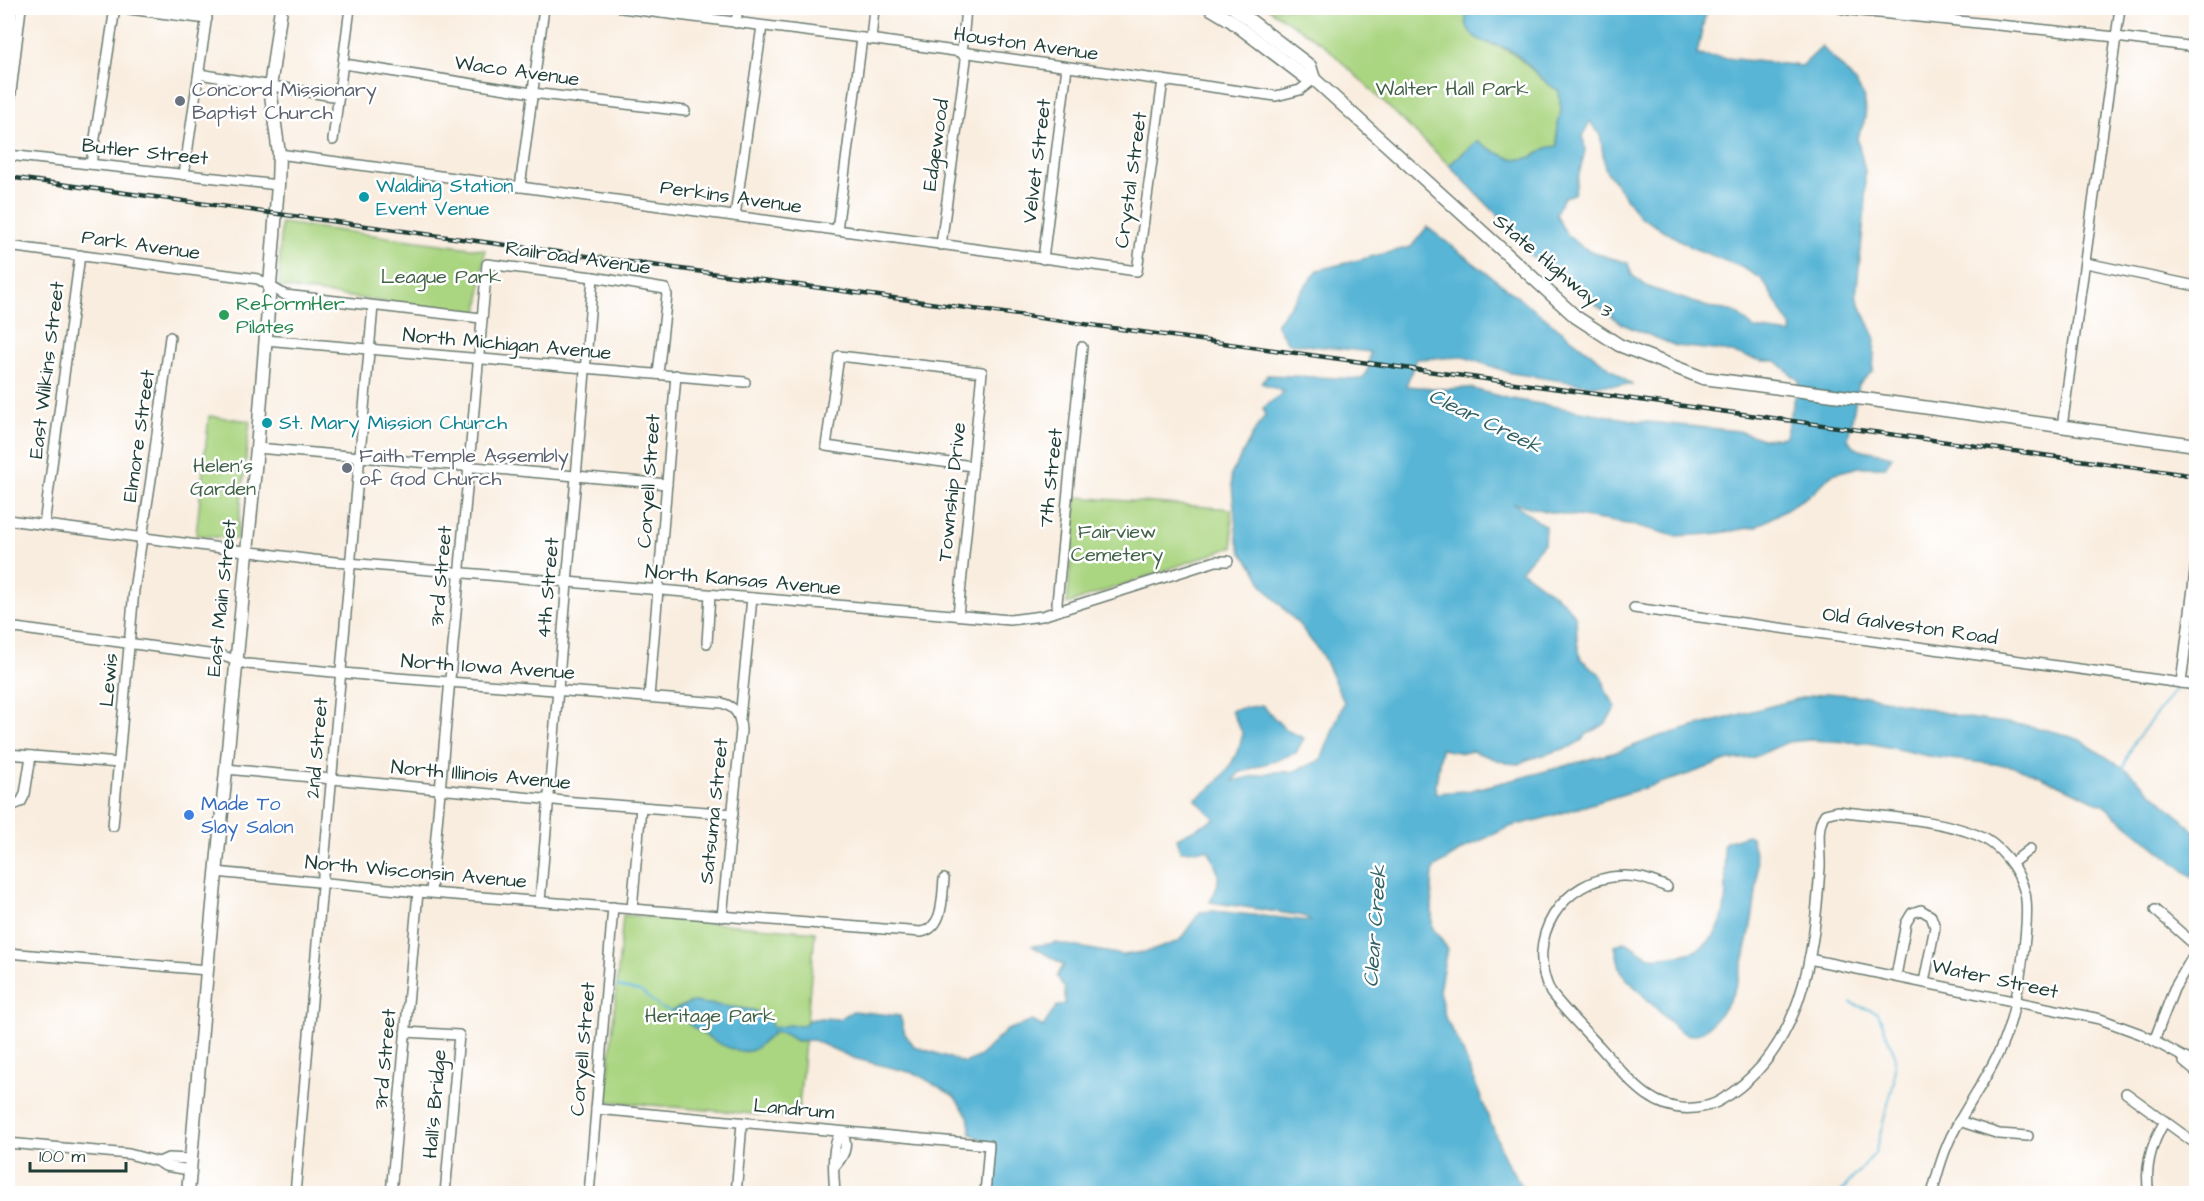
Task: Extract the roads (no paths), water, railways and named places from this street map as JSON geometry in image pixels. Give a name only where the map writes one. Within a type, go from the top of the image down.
[{"type":"main road","name":"East Main Street","points":[[188,1194],[257,448],[278,185],[279,154],[270,87],[281,8]]},
{"type":"main road","name":"State Highway 3","points":[[1210,8],[1230,20],[1305,77],[1314,79],[1576,317],[1619,345],[1703,378],[2062,427]]},
{"type":"main road","name":"State Highway 3","points":[[1234,8],[1310,66],[1314,79]]},
{"type":"main road","points":[[2062,427],[2196,446]]},
{"type":"street","points":[[8,117],[21,8]]},
{"type":"street","points":[[91,164],[115,8]]},
{"type":"street","points":[[121,8],[207,19]]},
{"type":"street","points":[[184,175],[208,8]]},
{"type":"street","points":[[333,140],[350,8]]},
{"type":"street","points":[[520,187],[544,8]]},
{"type":"street","name":"Houston Avenue","points":[[622,8],[866,39],[1276,96],[1300,90],[1314,79]]},
{"type":"street","points":[[736,23],[738,8]]},
{"type":"street","points":[[837,230],[866,39],[874,8]]},
{"type":"street","name":"Edgewood","points":[[941,245],[966,60],[962,53],[966,8]]},
{"type":"street","points":[[1840,8],[2196,47]]},
{"type":"street","points":[[2062,427],[2120,8]]},
{"type":"street","points":[[735,216],[762,26]]},
{"type":"street","name":"Waco Avenue","points":[[344,64],[532,93],[685,111]]},
{"type":"street","name":"Velvet Street","points":[[1043,259],[1067,67]]},
{"type":"street","points":[[199,74],[339,97]]},
{"type":"street","name":"Crystal Street","points":[[1124,270],[1137,271],[1163,80]]},
{"type":"street","name":"Perkins Avenue","points":[[279,154],[1124,270]]},
{"type":"street","name":"Butler Street","points":[[8,155],[278,185]]},
{"type":"street","name":"Park Avenue","points":[[8,246],[258,279],[285,295],[481,318]]},
{"type":"street","name":"East Wilkins Street","points":[[44,525],[80,255]]},
{"type":"street","points":[[2086,263],[2196,286]]},
{"type":"street","name":"Railroad Avenue","points":[[487,264],[593,277],[665,290],[667,295],[658,374]]},
{"type":"street","name":"3rd Street","points":[[431,892],[487,264]]},
{"type":"street","name":"4th Street","points":[[540,901],[593,277]]},
{"type":"street","name":"2nd Street","points":[[295,1194],[373,306]]},
{"type":"street","name":"Elmore Street","points":[[143,538],[170,338]]},
{"type":"street","name":"North Michigan Avenue","points":[[265,340],[369,351],[745,382]]},
{"type":"street","name":"7th Street","points":[[1058,611],[1056,603],[1082,348]]},
{"type":"street","name":"Township Drive","points":[[958,615],[982,372],[839,356],[826,446],[972,466]]},
{"type":"street","name":"Coryell Street","points":[[650,698],[676,375]]},
{"type":"street","points":[[257,448],[667,484]]},
{"type":"street","name":"North Kansas Avenue","points":[[8,520],[247,553],[351,564],[566,584],[1019,620],[1058,611],[1216,561],[1228,561]]},
{"type":"street","name":"Lewis","points":[[113,826],[134,590],[143,538]]},
{"type":"street","points":[[2181,683],[2196,564]]},
{"type":"street","points":[[707,643],[710,595]]},
{"type":"street","name":"Satsuma Street","points":[[722,916],[741,730],[738,714],[752,598]]},
{"type":"street","name":"Old Galveston Road","points":[[1634,608],[2196,685]]},
{"type":"street","name":"North Iowa Avenue","points":[[8,627],[223,656],[247,664],[722,704],[731,706],[738,714]]},
{"type":"street","points":[[8,753],[119,763]]},
{"type":"street","points":[[8,807],[21,802],[25,794],[31,756]]},
{"type":"street","name":"North Illinois Avenue","points":[[226,770],[733,814]]},
{"type":"street","points":[[640,807],[632,909],[921,932],[932,928],[939,917],[944,879]]},
{"type":"street","points":[[1667,887],[1647,879],[1622,876],[1605,878],[1576,891],[1554,913],[1546,929],[1541,957],[1546,983],[1558,1001],[1638,1089],[1655,1101],[1684,1109],[1706,1107],[1718,1102],[1736,1091],[1758,1072],[1777,1047],[1796,1010],[1815,926],[1820,866],[1820,826],[1825,814],[1837,811],[1948,825],[1979,835],[1996,847],[2012,863],[2025,892],[2026,919],[2015,1001],[2007,1033],[1947,1146],[1932,1194]]},
{"type":"street","points":[[2012,863],[2030,849]]},
{"type":"street","name":"North Wisconsin Avenue","points":[[216,872],[418,892],[632,909]]},
{"type":"street","name":"3rd Street","points":[[391,1194],[418,892]]},
{"type":"street","name":"Coryell Street","points":[[589,1194],[613,907]]},
{"type":"street","points":[[1896,976],[1906,923],[1912,913],[1921,910],[1931,916],[1935,927],[1924,982]]},
{"type":"street","points":[[2155,910],[2196,946]]},
{"type":"street","points":[[2154,1041],[2174,989],[2196,951]]},
{"type":"street","points":[[8,952],[207,970]]},
{"type":"street","name":"Water Street","points":[[1809,959],[2100,1019],[2124,1026],[2196,1064]]},
{"type":"street","name":"Hall's Bridge","points":[[405,1032],[459,1035],[445,1194]]},
{"type":"street","name":"Water Street","points":[[2169,1048],[2196,1072]]},
{"type":"street","points":[[2126,1093],[2195,1140]]},
{"type":"street","name":"Landrum","points":[[596,1109],[989,1145],[985,1194]]},
{"type":"street","points":[[2149,1194],[2147,1172],[2150,1154],[2155,1137],[2165,1120]]},
{"type":"street","points":[[1959,1121],[1999,1134],[2028,1136]]},
{"type":"street","points":[[736,1194],[742,1123]]},
{"type":"street","points":[[835,1194],[835,1166],[843,1157],[845,1148],[845,1138],[841,1132]]},
{"type":"street","points":[[8,1143],[129,1154],[159,1162],[165,1166],[190,1164]]},
{"type":"water","name":"Clear Creek","points":[[1709,8],[1704,20],[1697,55],[1802,66],[1822,47],[1842,67],[1859,88],[1866,110],[1864,123],[1857,137],[1865,171],[1865,210],[1856,296],[1875,337],[1873,371],[1859,384],[1848,439],[1854,448],[1893,456],[1885,467],[1859,467],[1832,474],[1813,493],[1756,527],[1712,534],[1675,536],[1634,525],[1550,512],[1513,503],[1545,526],[1544,543],[1521,570],[1563,601],[1576,617],[1577,642],[1581,659],[1602,676],[1606,691],[1616,707],[1605,724],[1587,734],[1581,741],[1520,764],[1506,763],[1472,751],[1463,753],[1441,749],[1435,793],[1467,791],[1516,779],[1797,699],[1826,693],[1875,697],[1967,718],[2030,726],[2080,740],[2128,771],[2196,832],[2196,880],[2103,805],[2036,774],[2011,766],[1933,757],[1869,743],[1810,740],[1788,742],[1752,758],[1729,760],[1677,778],[1509,827],[1467,847],[1434,868],[1432,927],[1447,948],[1439,991],[1446,1020],[1459,1042],[1505,1159],[1526,1193],[990,1193],[996,1146],[971,1134],[968,1116],[954,1096],[917,1074],[853,1058],[813,1040],[797,1041],[784,1034],[772,1032],[772,1035],[753,1050],[733,1049],[698,1031],[671,1011],[694,1002],[753,1010],[769,1019],[773,1028],[789,1025],[802,1026],[809,1020],[820,1018],[839,1019],[853,1011],[900,1016],[905,1034],[914,1046],[965,1063],[980,1056],[1007,1030],[1033,1021],[1043,1027],[1056,1007],[1065,1004],[1065,989],[1057,976],[1064,965],[1032,946],[1056,943],[1123,955],[1151,951],[1179,941],[1200,912],[1213,911],[1311,921],[1304,916],[1210,902],[1218,881],[1217,869],[1212,857],[1208,850],[1180,851],[1177,838],[1215,819],[1195,799],[1220,779],[1236,754],[1243,734],[1231,710],[1262,705],[1286,730],[1304,738],[1296,753],[1239,773],[1233,781],[1273,772],[1292,772],[1321,760],[1344,702],[1322,655],[1301,627],[1263,586],[1255,569],[1241,552],[1237,538],[1231,475],[1265,416],[1263,408],[1284,392],[1261,383],[1267,375],[1362,379],[1368,369],[1370,352],[1288,343],[1276,324],[1318,270],[1411,247],[1427,227],[1632,385],[1589,385],[1511,373],[1464,357],[1416,359],[1406,386],[1444,389],[1470,388],[1506,398],[1638,421],[1739,431],[1763,439],[1785,437],[1799,381],[1776,361],[1763,361],[1724,351],[1676,346],[1622,324],[1526,252],[1516,234],[1449,165],[1477,141],[1505,156],[1520,159],[1558,146],[1557,130],[1561,111],[1559,91],[1544,81],[1511,51],[1476,38],[1467,26],[1466,9]],"holes":[[[1590,122],[1600,134],[1605,169],[1639,216],[1693,248],[1741,267],[1762,279],[1791,327],[1791,334],[1755,329],[1735,312],[1708,307],[1648,287],[1632,275],[1628,263],[1584,248],[1568,235],[1556,213],[1564,197],[1574,194],[1585,151],[1583,135]]]},
{"type":"water","points":[[1747,835],[1751,837],[1757,864],[1757,878],[1756,895],[1740,973],[1725,1008],[1701,1032],[1689,1035],[1677,1029],[1627,979],[1620,969],[1615,946],[1623,942],[1647,956],[1662,957],[1680,955],[1698,949],[1710,940],[1719,927],[1724,912],[1726,879],[1723,846],[1726,842]]},
{"type":"waterway","points":[[2189,680],[2196,675]]},
{"type":"waterway","points":[[2122,770],[2134,742],[2174,691],[2180,687]]},
{"type":"waterway","points":[[616,986],[642,992],[660,1008],[671,1011]]},
{"type":"waterway","points":[[1839,1194],[1875,1153],[1894,1082],[1895,1055],[1878,1013],[1851,1003]]},
{"type":"railway","points":[[8,177],[2196,476]]},
{"type":"place","name":"Concord Missionary Baptist Church","points":[[180,101]]},
{"type":"place","name":"Walding Station Event Venue","points":[[364,197]]},
{"type":"place","name":"ReformHer Pilates","points":[[224,315]]},
{"type":"place","name":"St. Mary Mission Church","points":[[267,423]]},
{"type":"place","name":"Faith Temple Assembly of God Church","points":[[347,468]]},
{"type":"place","name":"Made To Slay Salon","points":[[189,815]]},
{"type":"park label","name":"Walter Hall Park","points":[[1452,89]]},
{"type":"park label","name":"League Park","points":[[441,277]]},
{"type":"park label","name":"Helen's Garden","points":[[223,478]]},
{"type":"park label","name":"Fairview Cemetery","points":[[1117,544]]},
{"type":"park label","name":"Heritage Park","points":[[710,1016]]}]
